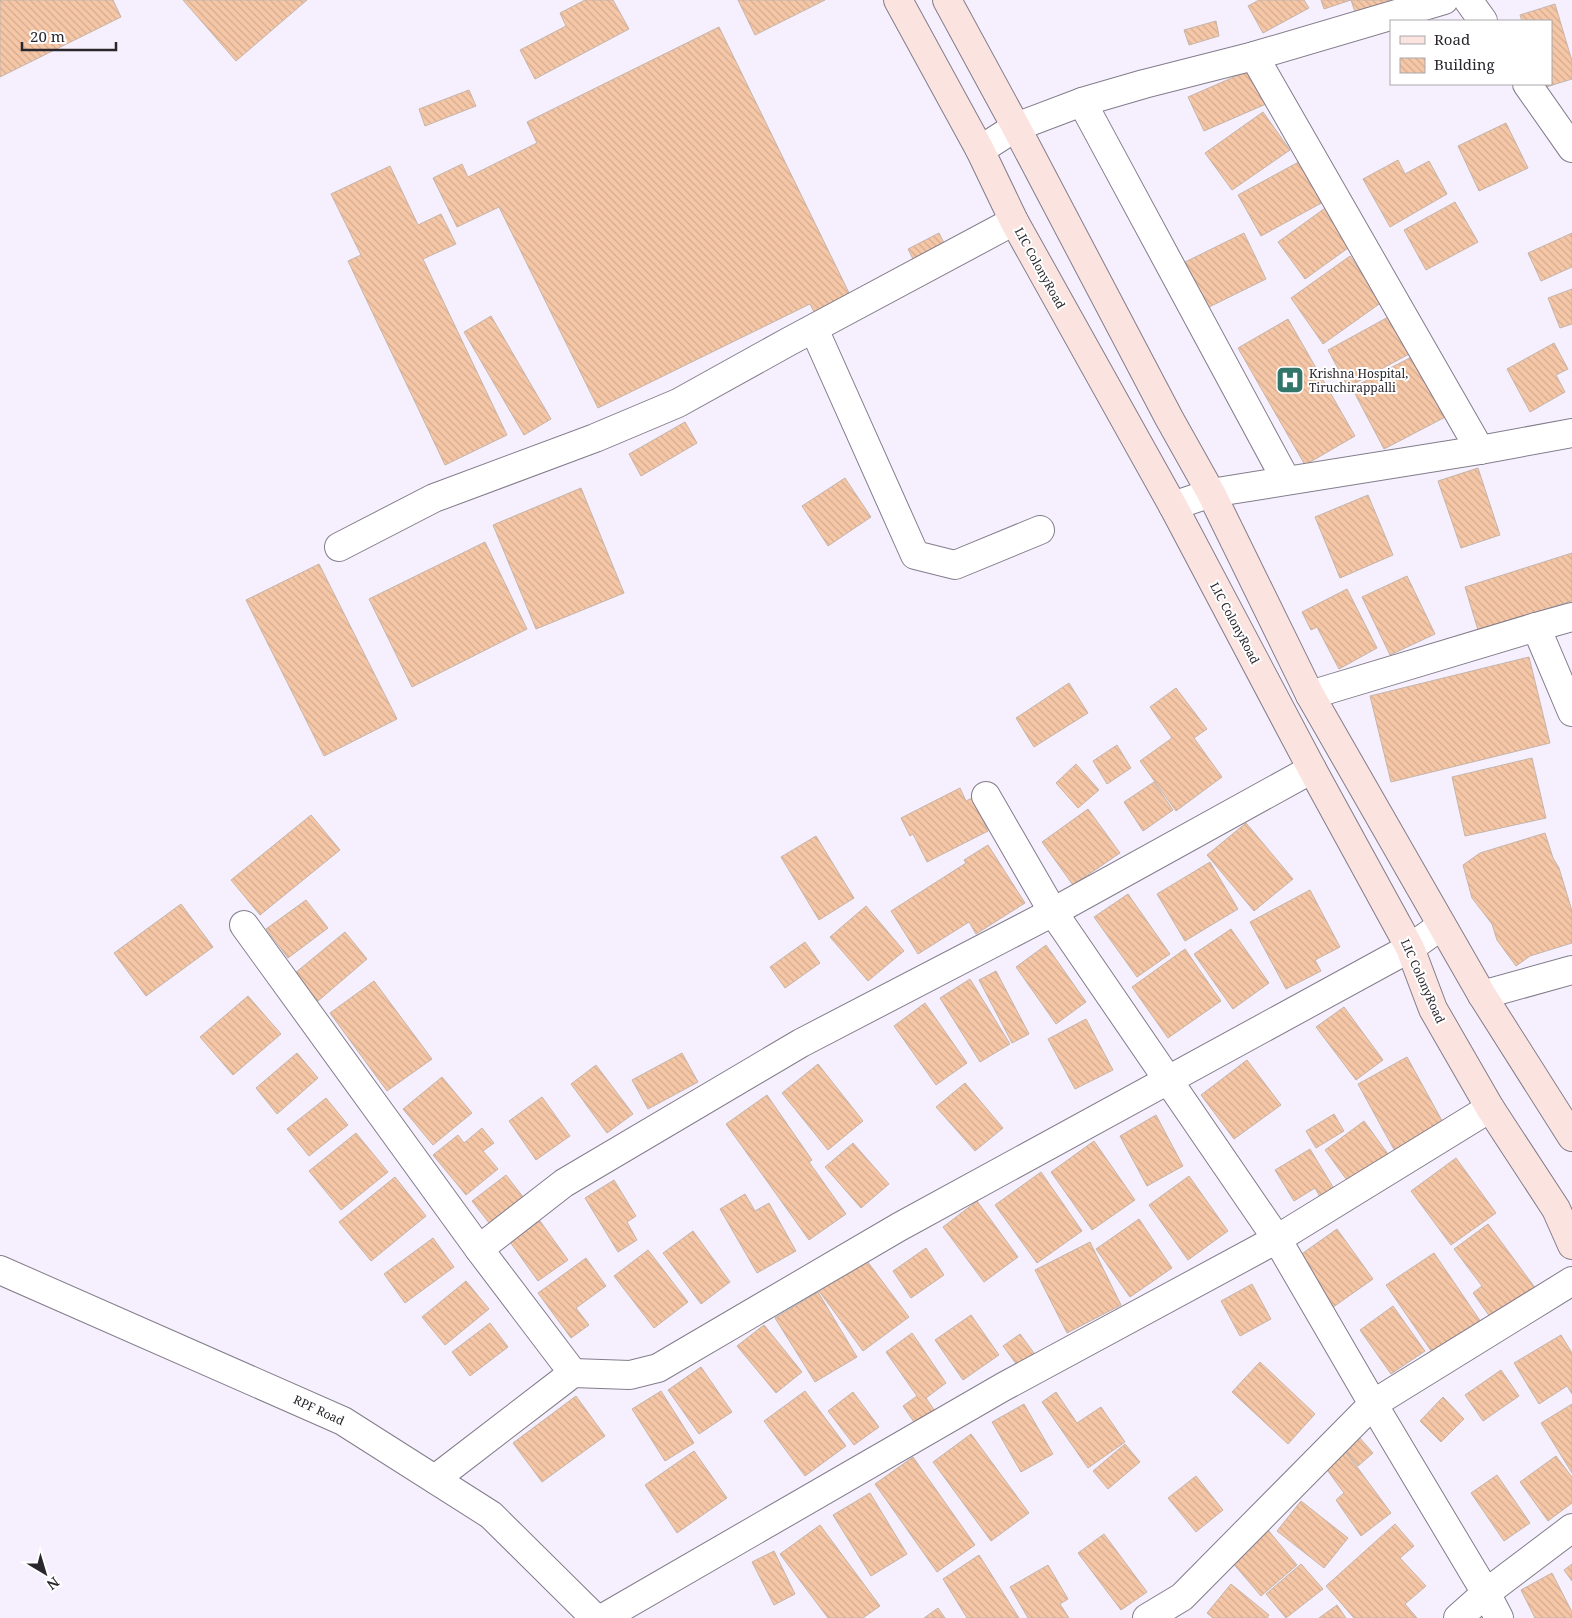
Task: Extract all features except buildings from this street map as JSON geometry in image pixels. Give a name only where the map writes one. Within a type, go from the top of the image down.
[{"type":"main road","name":"LIC ColonyRoad","points":[[898,0],[980,150],[1014,221],[1173,506],[1312,769],[1410,948],[1433,1009],[1490,1108],[1556,1209],[1572,1245]]},
{"type":"main road","points":[[947,0],[1210,493],[1310,695],[1441,926],[1482,995],[1572,1137]]},
{"type":"street","points":[[980,150],[1016,127],[1082,102],[1254,56],[1444,0]]},
{"type":"street","points":[[1468,0],[1482,20]]},
{"type":"street","points":[[1254,56],[1480,450]]},
{"type":"street","points":[[1528,85],[1572,148]]},
{"type":"street","points":[[1082,102],[1286,480]]},
{"type":"street","points":[[339,547],[434,498],[595,438],[678,403],[1014,221]]},
{"type":"street","points":[[814,329],[916,555],[955,565],[1040,530]]},
{"type":"street","points":[[1173,506],[1210,493],[1480,450],[1572,433]]},
{"type":"street","points":[[1310,695],[1572,617]]},
{"type":"street","points":[[1536,628],[1572,712]]},
{"type":"street","points":[[479,1249],[564,1183],[801,1043],[1053,912],[1312,769]]},
{"type":"street","points":[[986,796],[1053,912],[1277,1239],[1499,1618]]},
{"type":"street","points":[[244,925],[479,1249],[573,1373]]},
{"type":"street","points":[[435,1478],[573,1373],[630,1375],[658,1368],[899,1226],[1410,948],[1441,926]]},
{"type":"street","points":[[1482,995],[1572,970]]},
{"type":"street","points":[[604,1618],[1003,1388],[1277,1239],[1490,1108]]},
{"type":"street","name":"RPF Road","points":[[0,1270],[344,1420],[491,1515],[595,1618]]},
{"type":"street","points":[[1147,1618],[1182,1597],[1373,1404],[1572,1281]]},
{"type":"street","points":[[1458,1618],[1572,1528]]},
{"type":"place","name":"Krishna Hospital, Tiruchirappalli","points":[[1290,380]]}]
